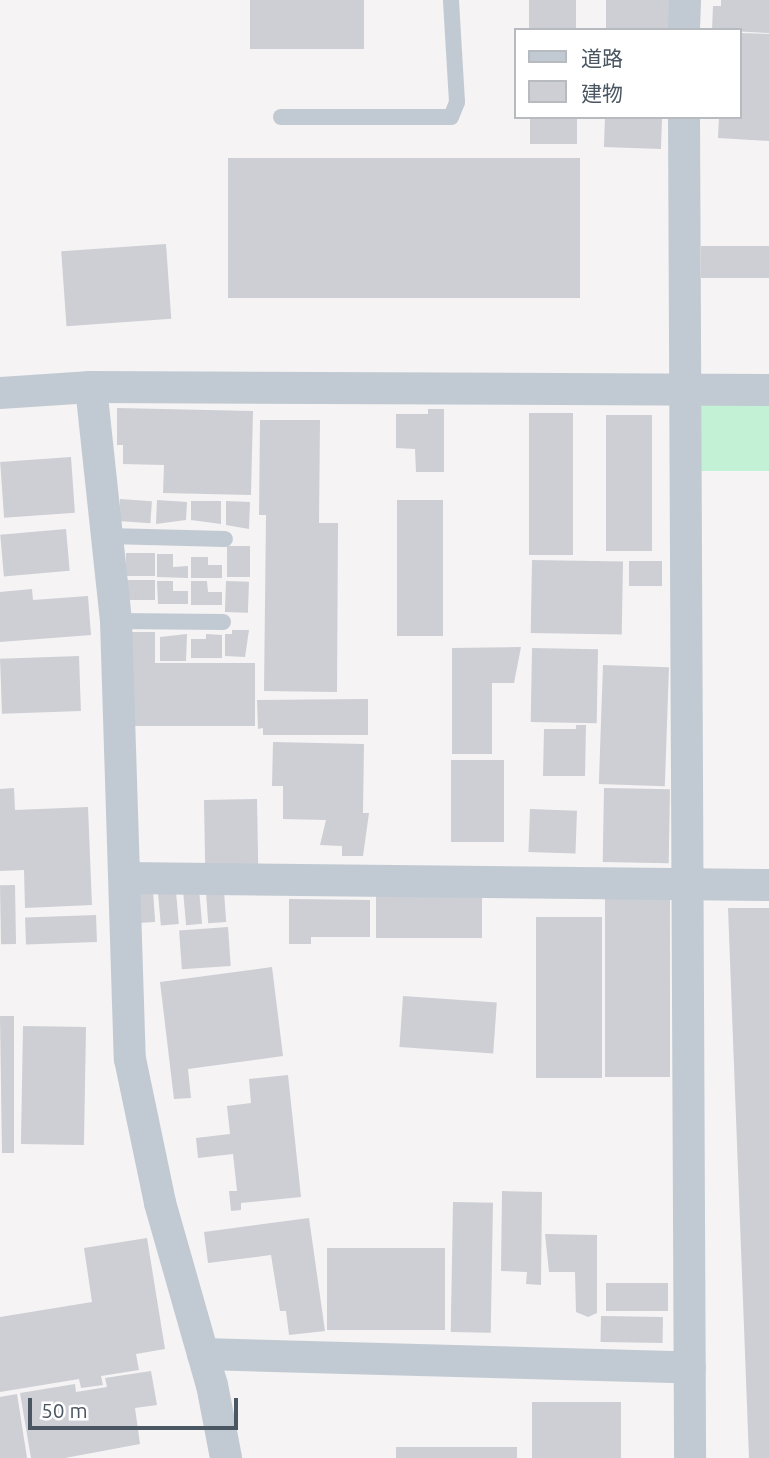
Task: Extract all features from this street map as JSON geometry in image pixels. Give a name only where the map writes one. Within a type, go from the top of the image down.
[{"type":"street","points":[[684,28],[685,0]]},
{"type":"street","points":[[684,119],[683,391],[690,1458]]},
{"type":"street","points":[[91,387],[116,621],[130,1059],[160,1203],[203,1354],[226,1458]]},
{"type":"street","points":[[0,393],[91,387],[769,390]]},
{"type":"street","points":[[126,878],[769,885]]},
{"type":"street","points":[[203,1354],[690,1368]]},
{"type":"lane","points":[[281,117],[451,117],[457,102],[451,0]]},
{"type":"lane","points":[[108,536],[225,539]]},
{"type":"lane","points":[[116,621],[223,622]]},
{"type":"green space","points":[[696,404],[769,404],[769,471],[696,471]]},
{"type":"building","points":[[250,0],[364,0],[364,49],[250,49]]},
{"type":"building","points":[[529,0],[576,0],[576,28],[529,28]]},
{"type":"building","points":[[606,0],[676,0],[676,28],[606,28]]},
{"type":"building","points":[[721,0],[769,0],[769,33],[741,32],[741,28],[712,28],[713,6],[721,6]]},
{"type":"building","points":[[741,33],[769,34],[769,141],[718,138],[719,119],[741,119]]},
{"type":"building","points":[[530,119],[577,119],[577,144],[530,144]]},
{"type":"building","points":[[605,119],[662,119],[661,149],[604,147]]},
{"type":"building","points":[[228,158],[580,158],[580,298],[228,298]]},
{"type":"building","points":[[166,244],[171,319],[66,326],[61,251]]},
{"type":"building","points":[[701,246],[769,246],[769,278],[701,278]]},
{"type":"building","points":[[117,408],[253,411],[251,495],[163,493],[164,465],[123,464],[123,445],[117,445]]},
{"type":"building","points":[[428,409],[444,409],[444,472],[416,472],[415,449],[396,448],[396,414],[428,414]]},
{"type":"building","points":[[529,413],[573,413],[573,555],[529,555]]},
{"type":"building","points":[[606,415],[652,415],[652,551],[606,551]]},
{"type":"building","points":[[260,420],[320,420],[319,523],[338,523],[337,692],[264,691],[266,515],[259,515]]},
{"type":"building","points":[[71,457],[75,513],[4,518],[0,462]]},
{"type":"building","points":[[120,499],[152,501],[150,523],[118,521]]},
{"type":"building","points":[[157,500],[187,502],[186,520],[156,524]]},
{"type":"building","points":[[397,500],[443,500],[443,636],[397,636]]},
{"type":"building","points":[[191,501],[221,501],[221,524],[191,520]]},
{"type":"building","points":[[226,501],[250,502],[249,529],[226,525]]},
{"type":"building","points":[[66,529],[70,571],[4,577],[0,535]]},
{"type":"building","points":[[227,546],[250,546],[250,577],[227,577]]},
{"type":"building","points":[[126,553],[155,553],[155,576],[126,576]]},
{"type":"building","points":[[157,554],[173,554],[173,567],[188,566],[188,578],[157,577]]},
{"type":"building","points":[[191,557],[208,557],[208,565],[222,565],[222,578],[191,578]]},
{"type":"building","points":[[532,560],[623,562],[622,635],[531,633]]},
{"type":"building","points":[[629,561],[662,561],[662,586],[629,586]]},
{"type":"building","points":[[125,580],[155,580],[155,600],[125,600]]},
{"type":"building","points":[[157,581],[173,581],[173,591],[188,591],[188,604],[158,604]]},
{"type":"building","points":[[191,581],[207,581],[208,592],[222,592],[222,605],[191,605]]},
{"type":"building","points":[[226,581],[249,582],[248,613],[225,612]]},
{"type":"building","points":[[32,589],[33,600],[88,596],[91,635],[0,642],[0,592]]},
{"type":"building","points":[[232,630],[249,630],[245,657],[225,656],[225,634],[232,634]]},
{"type":"building","points":[[132,632],[155,632],[155,664],[132,664]]},
{"type":"building","points":[[187,634],[186,661],[160,661],[160,637]]},
{"type":"building","points":[[206,634],[222,635],[222,658],[191,658],[191,639],[206,639]]},
{"type":"building","points":[[521,647],[514,683],[492,683],[492,754],[452,754],[452,648]]},
{"type":"building","points":[[532,648],[598,649],[597,723],[531,722]]},
{"type":"building","points":[[79,656],[81,711],[2,714],[0,659]]},
{"type":"building","points":[[132,663],[255,663],[255,726],[132,726]]},
{"type":"building","points":[[603,665],[669,667],[665,786],[599,784]]},
{"type":"building","points":[[368,699],[368,735],[263,735],[263,728],[258,729],[257,700]]},
{"type":"building","points":[[576,725],[586,725],[585,776],[543,776],[544,729],[576,729]]},
{"type":"building","points":[[273,742],[364,744],[363,813],[369,813],[363,856],[342,856],[342,846],[320,845],[326,820],[283,819],[283,786],[272,786]]},
{"type":"building","points":[[451,760],[504,760],[504,842],[451,842]]},
{"type":"building","points":[[14,788],[15,810],[88,807],[92,905],[25,908],[24,870],[0,871],[0,789]]},
{"type":"building","points":[[604,788],[670,789],[669,863],[603,862]]},
{"type":"building","points":[[257,799],[258,866],[205,867],[204,800]]},
{"type":"building","points":[[530,809],[577,811],[575,854],[528,852]]},
{"type":"building","points":[[0,885],[15,885],[16,944],[1,944]]},
{"type":"building","points":[[199,889],[202,924],[186,925],[183,890]]},
{"type":"building","points":[[153,891],[155,922],[138,923],[136,892]]},
{"type":"building","points":[[224,891],[226,922],[208,923],[206,892]]},
{"type":"building","points":[[176,892],[179,924],[161,925],[158,894]]},
{"type":"building","points":[[376,896],[482,896],[482,938],[376,938]]},
{"type":"building","points":[[289,899],[370,900],[370,937],[311,937],[311,944],[289,944]]},
{"type":"building","points":[[605,899],[670,899],[670,1077],[605,1077]]},
{"type":"building","points":[[728,908],[769,908],[769,1458],[749,1458]]},
{"type":"building","points":[[96,915],[97,942],[26,944],[25,917]]},
{"type":"building","points":[[536,917],[602,917],[602,1078],[536,1078]]},
{"type":"building","points":[[228,927],[231,966],[182,969],[179,930]]},
{"type":"building","points":[[272,967],[283,1056],[188,1069],[191,1098],[174,1099],[160,982]]},
{"type":"building","points":[[403,996],[497,1003],[493,1053],[399,1047]]},
{"type":"building","points":[[0,1016],[14,1016],[14,1153],[2,1153]]},
{"type":"building","points":[[23,1026],[86,1027],[84,1145],[21,1144]]},
{"type":"building","points":[[288,1075],[301,1197],[241,1203],[241,1210],[231,1211],[229,1191],[237,1191],[233,1154],[198,1158],[196,1138],[230,1134],[227,1106],[251,1103],[249,1079]]},
{"type":"building","points":[[502,1191],[542,1192],[541,1285],[526,1284],[527,1272],[501,1271]]},
{"type":"building","points":[[453,1202],[493,1203],[491,1333],[451,1332]]},
{"type":"building","points":[[309,1218],[325,1331],[289,1335],[286,1311],[280,1311],[271,1255],[208,1263],[204,1232]]},
{"type":"building","points":[[545,1234],[597,1235],[597,1313],[588,1317],[576,1312],[575,1272],[549,1272]]},
{"type":"building","points":[[147,1238],[165,1349],[136,1354],[139,1370],[101,1376],[103,1385],[81,1388],[79,1379],[0,1392],[0,1317],[92,1302],[84,1248]]},
{"type":"building","points":[[327,1248],[445,1248],[445,1330],[327,1330]]},
{"type":"building","points":[[606,1283],[668,1283],[668,1311],[606,1311]]},
{"type":"building","points":[[601,1316],[663,1317],[663,1343],[601,1342]]},
{"type":"building","points":[[151,1371],[157,1405],[135,1408],[140,1444],[65,1458],[31,1458],[20,1393],[75,1384],[76,1392],[107,1387],[105,1378]]},
{"type":"building","points":[[17,1394],[27,1458],[0,1458],[0,1397]]},
{"type":"building","points":[[532,1402],[621,1402],[621,1458],[532,1458]]},
{"type":"building","points":[[396,1447],[517,1447],[517,1458],[396,1458]]}]
